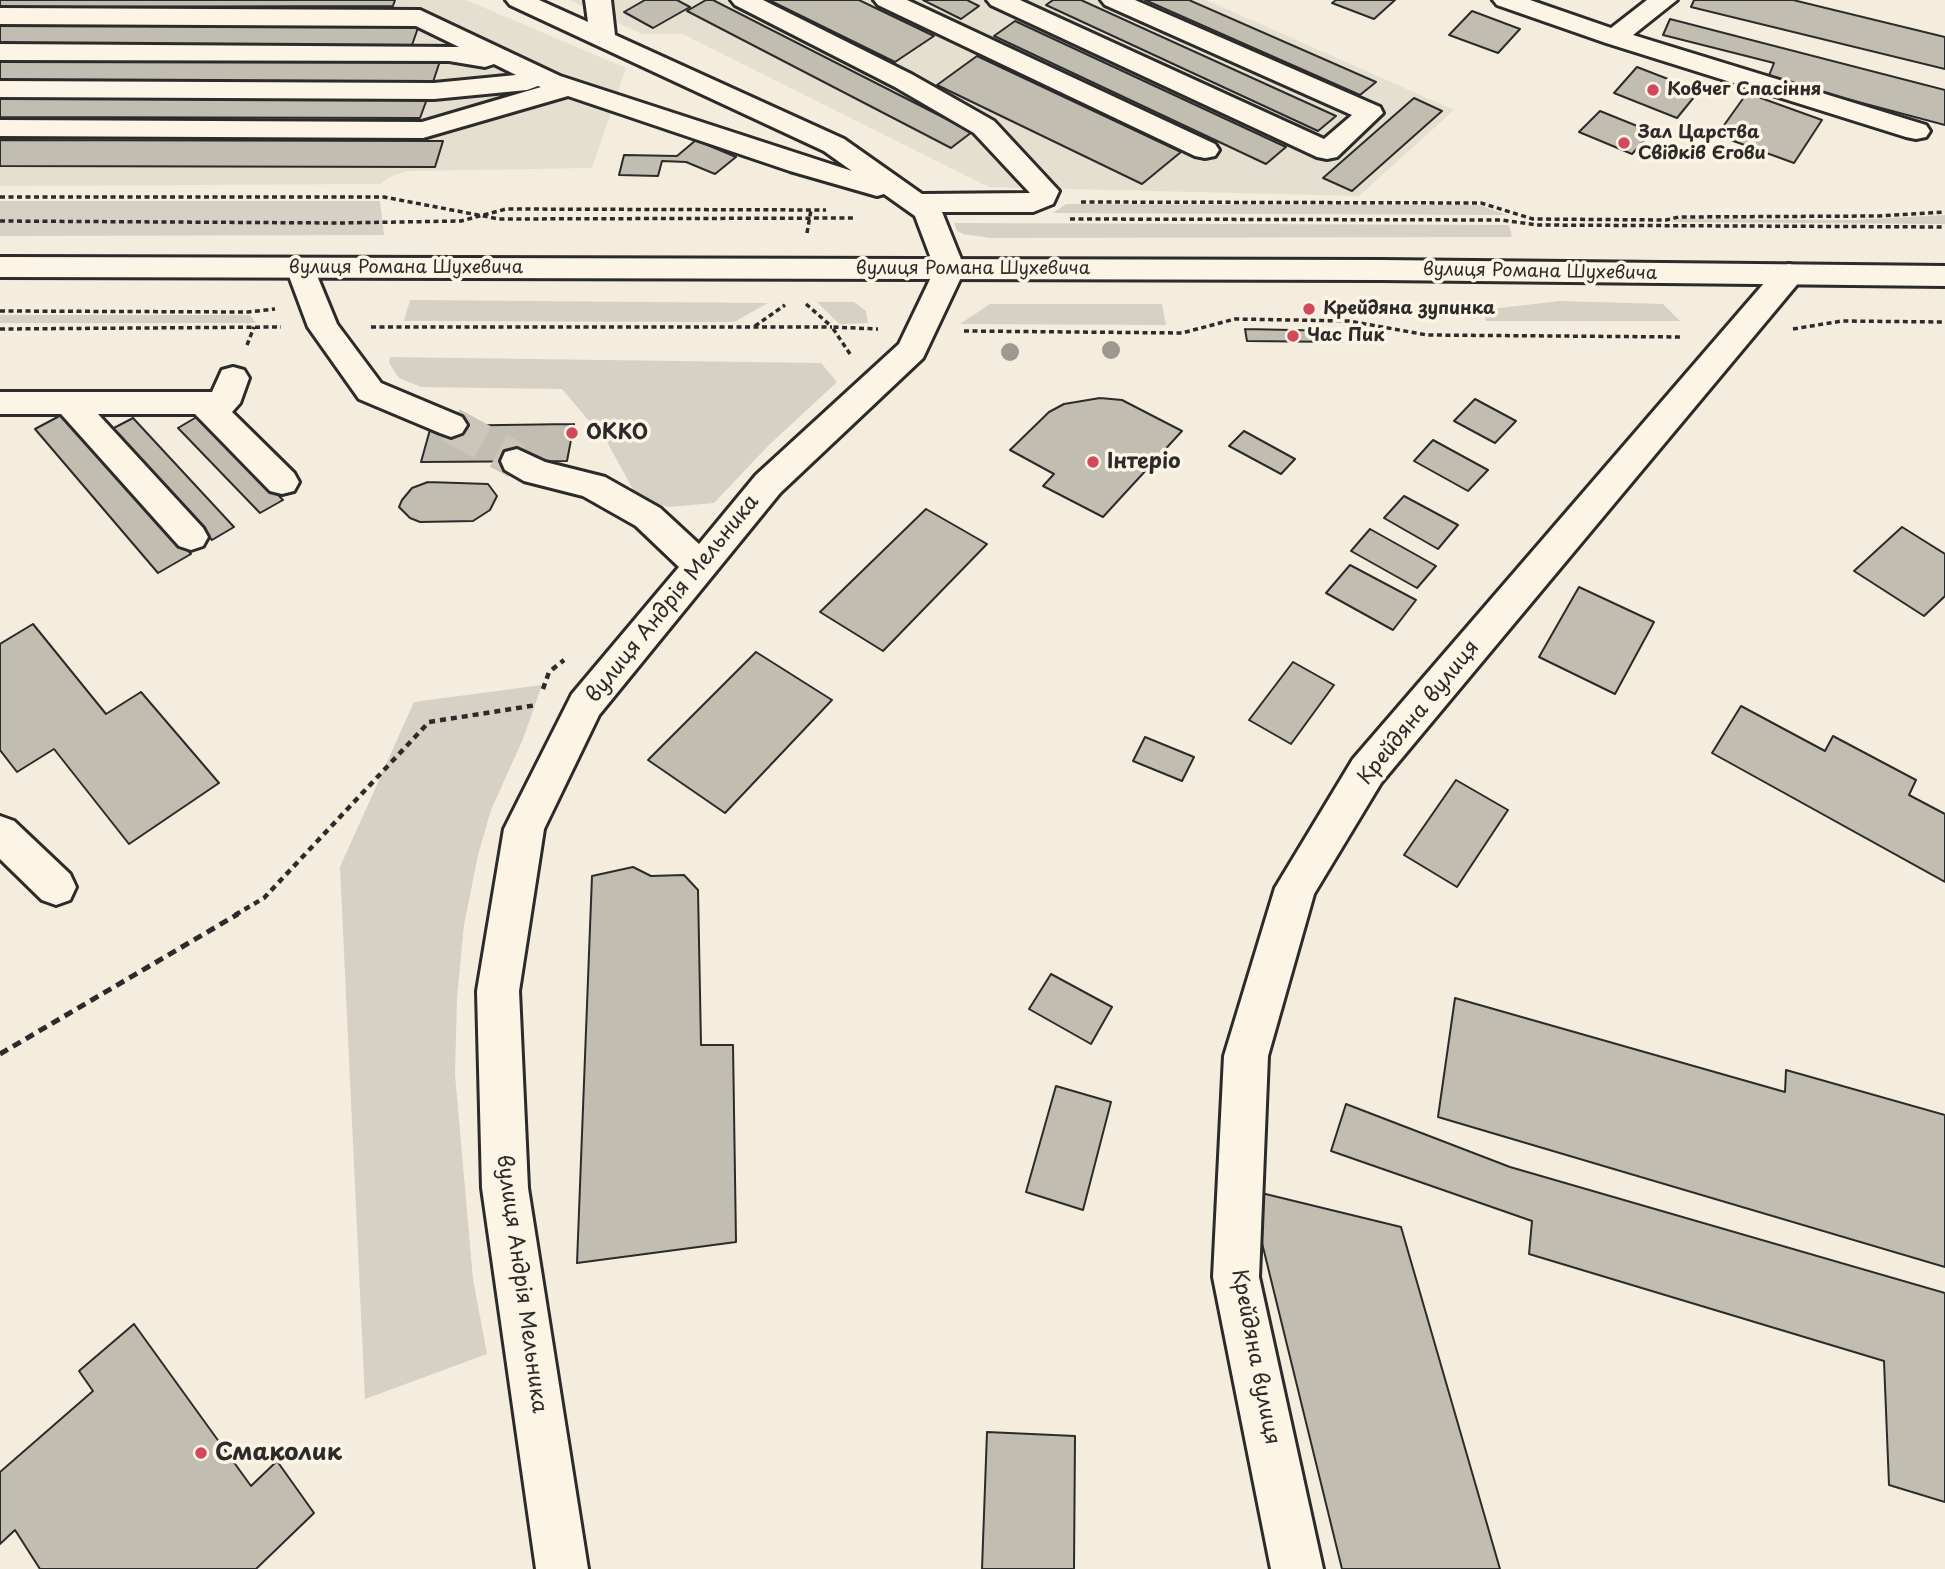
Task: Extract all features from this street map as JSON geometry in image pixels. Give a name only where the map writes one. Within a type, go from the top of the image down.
[{"type":"street","points":[[519,0],[834,145],[919,206],[950,269]]},
{"type":"street","points":[[598,0],[603,39]]},
{"type":"street","points":[[0,16],[420,18],[557,84],[919,206],[1033,203],[1043,198],[1045,191],[984,127],[904,81],[744,0]]},
{"type":"street","points":[[887,0],[1205,150]]},
{"type":"street","points":[[1000,0],[1327,151],[1370,113],[1114,0]]},
{"type":"street","points":[[1506,0],[1615,38],[1916,131]]},
{"type":"street","points":[[1615,38],[1664,0]]},
{"type":"street","points":[[0,52],[449,53],[511,62]]},
{"type":"street","points":[[0,89],[434,91],[557,84]]},
{"type":"street","points":[[0,128],[423,130],[557,84]]},
{"type":"street","name":"вулиця Романа Шухевича","points":[[0,267],[950,269],[1945,276]]},
{"type":"street","points":[[301,268],[323,327],[370,391],[451,425]]},
{"type":"street","name":"вулиця Андрія Мельника","points":[[559,1566],[505,1188],[498,990],[524,829],[585,705],[768,484],[912,350],[950,269]]},
{"type":"street","name":"Крейдяна вулиця","points":[[1297,1569],[1236,1278],[1246,1056],[1294,888],[1367,771],[1789,274]]},
{"type":"street","points":[[0,403],[224,403],[233,378]]},
{"type":"street","points":[[69,403],[191,537]]},
{"type":"street","points":[[203,403],[282,482]]},
{"type":"street","points":[[517,461],[536,472],[593,485],[648,517],[700,566]]},
{"type":"street","points":[[0,833],[56,887]]},
{"type":"path","points":[[0,197],[384,197],[499,219],[919,206]]},
{"type":"path","points":[[1067,219],[1502,220],[1537,226],[1945,227]]},
{"type":"path","points":[[797,296],[832,327],[852,356]]},
{"type":"path","points":[[754,327],[786,304]]},
{"type":"path","points":[[0,329],[832,327],[922,331],[1182,333],[1235,319],[1349,321],[1427,335],[1735,337],[1842,321],[1945,322]]},
{"type":"path","points":[[533,716],[549,672],[571,655]]},
{"type":"path","points":[[0,1054],[264,898],[429,722],[537,705]]},
{"type":"shaded area","points":[[0,0],[466,0],[626,68],[592,168],[407,171],[380,184],[0,186]]},
{"type":"shaded area","points":[[569,0],[1206,0],[1454,110],[1359,196],[989,187],[683,34],[642,34]]},
{"type":"shaded area","points":[[0,201],[380,201],[384,235],[0,236]]},
{"type":"shaded area","points":[[1066,204],[1479,205],[1507,215],[1053,213]]},
{"type":"shaded area","points":[[1945,215],[1945,224],[1671,222],[1679,219],[1854,220]]},
{"type":"shaded area","points":[[954,223],[1509,225],[1512,237],[991,238],[963,234],[957,231]]},
{"type":"shaded area","points":[[410,300],[768,303],[734,322],[404,321]]},
{"type":"shaded area","points":[[1560,301],[1663,304],[1680,321],[1486,321],[1482,310]]},
{"type":"shaded area","points":[[817,302],[854,302],[866,311],[868,323],[839,324]]},
{"type":"shaded area","points":[[990,304],[1162,304],[1166,325],[960,324]]},
{"type":"shaded area","points":[[0,315],[250,315],[256,323],[0,323]]},
{"type":"shaded area","points":[[390,357],[821,363],[837,382],[769,445],[714,503],[669,507],[650,502],[635,493],[607,442],[562,389],[421,387],[399,378],[389,363]]},
{"type":"shaded area","points":[[542,685],[523,739],[491,810],[478,855],[464,925],[457,998],[455,1074],[473,1279],[487,1354],[365,1399],[340,867],[414,702]]},
{"type":"building","points":[[0,0],[395,0],[393,6],[0,7]]},
{"type":"building","points":[[645,0],[677,0],[690,7],[653,28],[624,12]]},
{"type":"building","points":[[706,0],[713,0],[972,132],[951,148],[687,11]]},
{"type":"building","points":[[769,0],[859,0],[934,36],[895,62]]},
{"type":"building","points":[[923,0],[967,0],[979,6],[961,19]]},
{"type":"building","points":[[1053,0],[1081,0],[1336,116],[1318,131],[1046,5]]},
{"type":"building","points":[[1145,0],[1189,0],[1376,82],[1360,95]]},
{"type":"building","points":[[1336,0],[1395,0],[1374,19],[1332,3]]},
{"type":"building","points":[[1694,0],[1793,0],[1945,37],[1945,69],[1691,7]]},
{"type":"building","points":[[1472,11],[1520,29],[1498,53],[1449,35]]},
{"type":"building","points":[[1670,19],[1945,90],[1945,125],[1768,78],[1774,63],[1663,35]]},
{"type":"building","points":[[1015,21],[1286,147],[1266,164],[994,36]]},
{"type":"building","points":[[0,23],[419,25],[412,45],[0,44]]},
{"type":"building","points":[[977,56],[1181,152],[1142,184],[937,85]]},
{"type":"building","points":[[0,60],[440,61],[433,82],[0,81]]},
{"type":"building","points":[[1637,67],[1699,91],[1677,118],[1614,93]]},
{"type":"building","points":[[1747,93],[1822,120],[1794,163],[1717,135]]},
{"type":"building","points":[[0,98],[427,99],[420,118],[0,117]]},
{"type":"building","points":[[1414,98],[1442,111],[1352,191],[1323,178]]},
{"type":"building","name":"Зал Царства Свідків Єгови","points":[[1600,111],[1652,132],[1632,154],[1579,132]]},
{"type":"building","points":[[0,140],[443,141],[435,167],[0,166]]},
{"type":"building","points":[[696,140],[736,157],[715,174],[686,162],[662,161],[658,176],[619,175],[624,155],[677,156]]},
{"type":"building","name":"Час Пик","points":[[1245,329],[1339,331],[1342,342],[1247,341]]},
{"type":"building","name":"Інтеріо","points":[[1100,398],[1122,400],[1182,431],[1103,517],[1043,486],[1054,474],[1010,450],[1049,412],[1064,404]]},
{"type":"building","points":[[1475,399],[1516,421],[1495,443],[1454,421]]},
{"type":"building","points":[[67,412],[191,554],[158,573],[35,429]]},
{"type":"building","points":[[200,415],[283,500],[260,513],[178,428]]},
{"type":"building","points":[[133,418],[234,527],[212,540],[112,429]]},
{"type":"building","points":[[574,424],[567,461],[421,462],[431,426]]},
{"type":"building","points":[[1244,431],[1295,459],[1281,474],[1229,446]]},
{"type":"building","points":[[1433,440],[1488,470],[1468,491],[1414,461]]},
{"type":"building","points":[[428,482],[488,484],[497,496],[490,510],[473,521],[420,522],[410,518],[399,507],[412,488]]},
{"type":"building","points":[[1404,496],[1458,525],[1438,549],[1384,518]]},
{"type":"building","points":[[926,509],[987,544],[883,651],[820,612]]},
{"type":"building","points":[[1902,527],[1945,554],[1945,596],[1924,616],[1854,571]]},
{"type":"building","points":[[1370,529],[1436,566],[1417,588],[1351,551]]},
{"type":"building","points":[[1350,565],[1416,600],[1393,630],[1326,593]]},
{"type":"building","points":[[1579,587],[1654,622],[1615,694],[1539,657]]},
{"type":"building","points":[[33,624],[106,714],[141,692],[219,783],[129,844],[54,749],[17,772],[0,750],[0,644]]},
{"type":"building","points":[[756,652],[832,700],[725,813],[648,760]]},
{"type":"building","points":[[1293,662],[1334,685],[1291,744],[1249,720]]},
{"type":"building","points":[[1741,706],[1825,751],[1833,736],[1916,780],[1909,795],[1945,814],[1945,882],[1712,753]]},
{"type":"building","points":[[1145,737],[1194,757],[1182,781],[1133,761]]},
{"type":"building","points":[[1456,780],[1508,810],[1457,887],[1404,855]]},
{"type":"building","points":[[633,867],[651,876],[684,875],[698,890],[701,1045],[733,1045],[736,1242],[577,1263],[592,876]]},
{"type":"building","points":[[1051,974],[1112,1007],[1091,1044],[1029,1009]]},
{"type":"building","points":[[1455,998],[1785,1092],[1786,1070],[1945,1115],[1945,1267],[1438,1117]]},
{"type":"building","points":[[1056,1086],[1111,1102],[1083,1210],[1026,1192]]},
{"type":"building","points":[[1346,1104],[1510,1167],[1945,1293],[1945,1502],[1889,1485],[1884,1361],[1529,1254],[1532,1221],[1331,1151]]},
{"type":"building","points":[[1249,1190],[1401,1227],[1500,1569],[1342,1569]]},
{"type":"building","points":[[134,1324],[251,1486],[277,1461],[314,1513],[256,1569],[40,1569],[15,1530],[0,1544],[0,1472],[93,1391],[79,1371]]},
{"type":"building","points":[[987,1432],[1075,1436],[1074,1569],[982,1569]]},
{"type":"tunnel","points":[[451,425],[517,461]]},
{"type":"place","name":"Ковчег Спасіння","points":[[1653,90]]},
{"type":"place","name":"Зал Царства Свідків Єгови","points":[[1624,143]]},
{"type":"place","name":"Крейдяна зупинка","points":[[1309,309]]},
{"type":"place","name":"Час Пик","points":[[1293,336]]},
{"type":"place","name":"ОККО","points":[[572,433]]},
{"type":"place","name":"Інтеріо","points":[[1093,462]]},
{"type":"place","name":"Смаколик","points":[[201,1453]]}]
